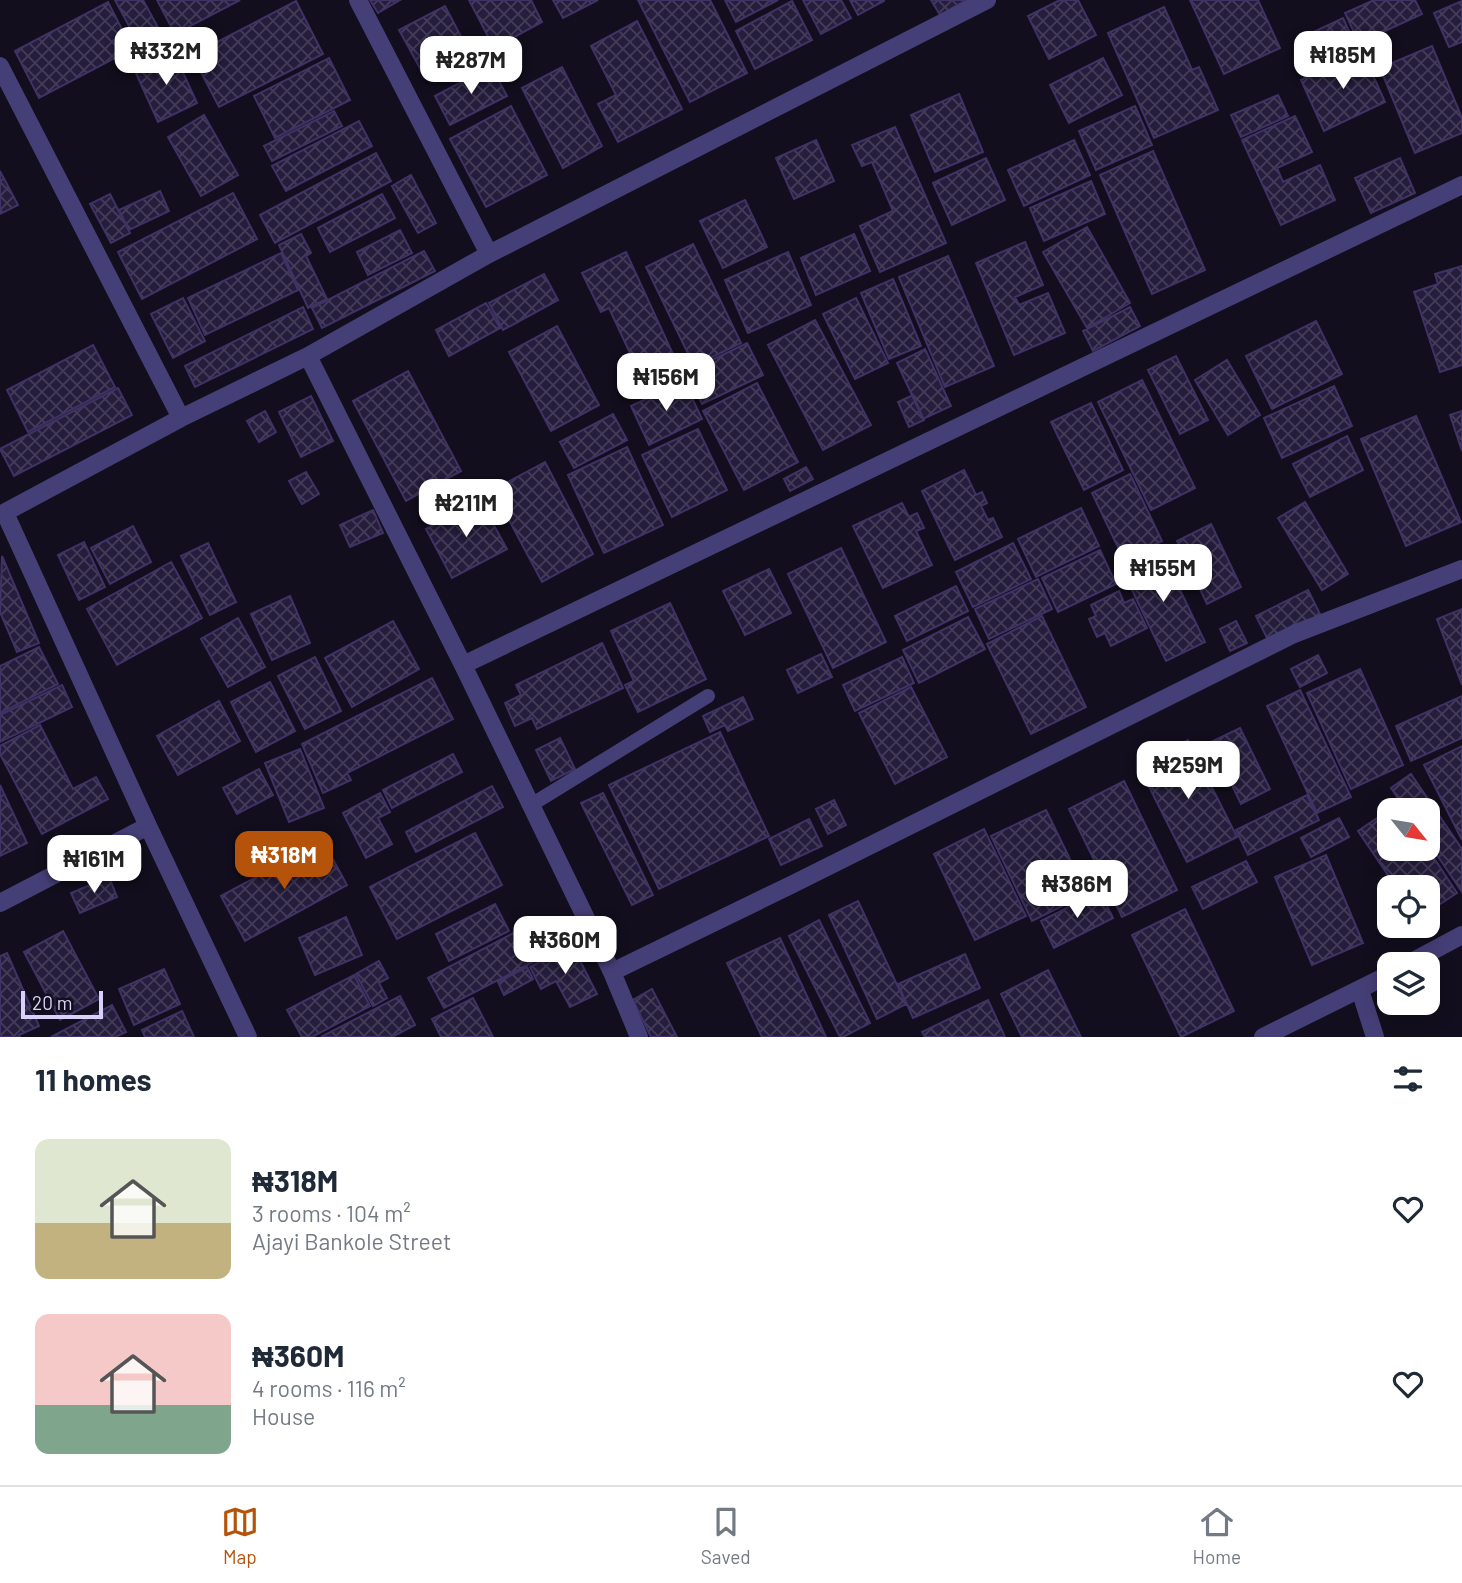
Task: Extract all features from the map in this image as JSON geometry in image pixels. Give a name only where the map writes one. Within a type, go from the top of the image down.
[{"type":"street","points":[[358,0],[489,254]]},
{"type":"street","points":[[248,1037],[2,514],[181,418],[307,356],[489,254],[987,0]]},
{"type":"street","points":[[0,66],[181,418]]},
{"type":"street","points":[[463,665],[1462,185]]},
{"type":"street","points":[[307,356],[463,665],[612,972],[639,1037]]},
{"type":"street","points":[[612,972],[1294,634],[1462,569]]},
{"type":"street","points":[[0,903],[148,826]]},
{"type":"street","points":[[1430,952],[1462,934]]},
{"type":"street","points":[[1264,1037],[1377,981]]},
{"type":"street","points":[[1360,990],[1375,1037]]},
{"type":"lane","points":[[531,806],[708,696]]},
{"type":"building","points":[[115,0],[143,0],[166,42],[144,54]]},
{"type":"building","points":[[157,0],[240,0],[175,34]]},
{"type":"building","points":[[370,0],[400,0],[378,13]]},
{"type":"building","points":[[469,0],[531,0],[542,22],[494,48]]},
{"type":"building","points":[[553,0],[598,0],[563,18]]},
{"type":"building","points":[[638,0],[710,0],[747,73],[690,102]]},
{"type":"building","points":[[725,0],[778,0],[736,22]]},
{"type":"building","points":[[803,0],[841,0],[851,18],[821,34]]},
{"type":"building","points":[[850,0],[884,0],[884,1],[858,15]]},
{"type":"building","points":[[931,0],[966,0],[940,15]]},
{"type":"building","points":[[1060,0],[1078,0],[1096,35],[1049,59],[1028,16]]},
{"type":"building","points":[[1190,0],[1258,0],[1280,48],[1224,74]]},
{"type":"building","points":[[1374,0],[1415,0],[1422,14],[1359,43],[1345,13]]},
{"type":"building","points":[[296,1],[323,54],[219,107],[192,55]]},
{"type":"building","points":[[792,1],[812,40],[755,69],[736,31]]},
{"type":"building","points":[[1462,1],[1462,42],[1449,47],[1434,13]]},
{"type":"building","points":[[108,2],[132,49],[39,98],[15,51]]},
{"type":"building","points":[[445,6],[467,48],[422,72],[399,30]]},
{"type":"building","points":[[1164,7],[1192,70],[1199,67],[1218,110],[1154,138],[1108,33]]},
{"type":"building","points":[[1343,18],[1355,44],[1319,61],[1307,35]]},
{"type":"building","points":[[637,21],[682,109],[618,142],[598,104],[616,95],[591,46]]},
{"type":"building","points":[[1432,46],[1462,118],[1462,133],[1415,153],[1380,68]]},
{"type":"building","points":[[1362,51],[1385,102],[1324,131],[1301,80]]},
{"type":"building","points":[[174,53],[197,103],[158,122],[135,71]]},
{"type":"building","points":[[329,58],[350,100],[275,138],[254,96]]},
{"type":"building","points":[[1103,58],[1122,95],[1069,123],[1050,85]]},
{"type":"building","points":[[491,66],[507,96],[450,125],[435,96]]},
{"type":"building","points":[[562,67],[602,146],[563,168],[522,88]]},
{"type":"building","points":[[959,94],[983,152],[935,172],[911,115]]},
{"type":"building","points":[[1278,95],[1288,116],[1241,137],[1231,115]]},
{"type":"building","points":[[511,106],[547,175],[486,207],[450,139]]},
{"type":"building","points":[[1135,106],[1152,145],[1096,170],[1079,131]]},
{"type":"building","points":[[334,111],[342,126],[272,161],[264,146]]},
{"type":"building","points":[[204,115],[238,175],[201,196],[168,137]]},
{"type":"building","points":[[1295,116],[1312,152],[1277,168],[1283,182],[1320,165],[1335,200],[1281,225],[1242,140]]},
{"type":"building","points":[[359,121],[372,146],[286,191],[272,166]]},
{"type":"building","points":[[895,127],[946,243],[880,272],[860,226],[893,211],[872,162],[862,166],[852,145]]},
{"type":"building","points":[[816,140],[834,181],[794,199],[776,158]]},
{"type":"building","points":[[1074,140],[1090,175],[1024,206],[1008,170]]},
{"type":"building","points":[[1153,151],[1205,270],[1152,294],[1100,175]]},
{"type":"building","points":[[376,153],[391,181],[275,243],[260,215]]},
{"type":"building","points":[[986,158],[1005,200],[952,225],[933,183]]},
{"type":"building","points":[[1400,158],[1415,193],[1371,213],[1355,178]]},
{"type":"building","points":[[0,171],[18,205],[0,214]]},
{"type":"building","points":[[411,175],[436,223],[418,233],[392,186]]},
{"type":"building","points":[[1091,181],[1105,214],[1044,241],[1030,208]]},
{"type":"building","points":[[160,191],[169,211],[129,230],[119,210]]},
{"type":"building","points":[[233,193],[257,239],[142,299],[118,252]]},
{"type":"building","points":[[110,194],[130,233],[111,243],[90,204]]},
{"type":"building","points":[[382,194],[395,218],[330,252],[318,228]]},
{"type":"building","points":[[745,200],[767,247],[723,268],[700,221]]},
{"type":"building","points":[[1087,227],[1130,303],[1087,328],[1043,252]]},
{"type":"building","points":[[400,230],[412,253],[368,275],[357,252]]},
{"type":"building","points":[[301,234],[311,253],[306,256],[327,299],[308,308],[279,245]]},
{"type":"building","points":[[854,234],[870,271],[816,295],[801,258]]},
{"type":"building","points":[[1025,242],[1043,285],[1015,297],[1019,305],[1048,293],[1065,333],[1014,355],[976,263]]},
{"type":"building","points":[[693,244],[741,343],[694,366],[646,267]]},
{"type":"building","points":[[424,251],[435,271],[322,328],[312,308]]},
{"type":"building","points":[[626,252],[678,365],[643,381],[609,308],[601,312],[582,273]]},
{"type":"building","points":[[788,252],[811,305],[748,333],[725,280]]},
{"type":"building","points":[[281,253],[298,290],[205,335],[188,298]]},
{"type":"building","points":[[948,256],[994,366],[945,387],[899,277]]},
{"type":"building","points":[[1462,266],[1462,365],[1440,372],[1414,292],[1438,284],[1435,274]]},
{"type":"building","points":[[544,274],[558,300],[503,330],[489,303]]},
{"type":"building","points":[[893,279],[921,346],[889,359],[861,293]]},
{"type":"building","points":[[183,298],[205,341],[173,358],[151,314]]},
{"type":"building","points":[[856,298],[888,363],[855,379],[823,314]]},
{"type":"building","points":[[486,303],[500,328],[449,356],[436,330]]},
{"type":"building","points":[[303,307],[313,329],[195,387],[185,366]]},
{"type":"building","points":[[1130,307],[1140,326],[1093,351],[1083,331]]},
{"type":"building","points":[[815,320],[871,425],[823,450],[768,345]]},
{"type":"building","points":[[1316,321],[1342,374],[1272,409],[1246,356]]},
{"type":"building","points":[[557,326],[599,405],[551,431],[509,352]]},
{"type":"building","points":[[747,343],[763,375],[702,404],[687,372]]},
{"type":"building","points":[[93,345],[115,387],[28,432],[7,390]]},
{"type":"building","points":[[925,349],[951,406],[923,419],[897,363]]},
{"type":"building","points":[[1176,356],[1208,420],[1180,434],[1148,370]]},
{"type":"building","points":[[1227,360],[1260,415],[1228,435],[1195,380]]},
{"type":"building","points":[[408,371],[461,471],[406,501],[353,401]]},
{"type":"building","points":[[1142,380],[1195,488],[1151,510],[1098,402]]},
{"type":"building","points":[[684,381],[702,419],[649,445],[631,406]]},
{"type":"building","points":[[757,383],[798,462],[744,490],[703,411]]},
{"type":"building","points":[[1334,386],[1352,426],[1282,458],[1264,418]]},
{"type":"building","points":[[118,388],[132,415],[14,476],[0,449]]},
{"type":"building","points":[[913,395],[924,420],[909,427],[898,402]]},
{"type":"building","points":[[311,396],[333,441],[301,457],[279,412]]},
{"type":"building","points":[[1091,403],[1123,470],[1084,490],[1051,422]]},
{"type":"building","points":[[265,411],[276,432],[259,442],[247,421]]},
{"type":"building","points":[[1462,411],[1462,451],[1450,415]]},
{"type":"building","points":[[613,414],[627,440],[574,468],[560,442]]},
{"type":"building","points":[[1416,416],[1461,522],[1406,546],[1361,439]]},
{"type":"building","points":[[698,429],[727,490],[672,517],[642,455]]},
{"type":"building","points":[[1347,436],[1363,470],[1310,497],[1293,464]]},
{"type":"building","points":[[627,447],[663,525],[604,553],[568,475]]},
{"type":"building","points":[[545,462],[593,554],[542,582],[493,490]]},
{"type":"building","points":[[806,467],[813,479],[790,491],[784,479]]},
{"type":"building","points":[[964,470],[976,495],[982,492],[987,503],[981,506],[988,520],[993,518],[1002,537],[955,560],[922,491]]},
{"type":"building","points":[[306,472],[319,494],[302,504],[289,481]]},
{"type":"building","points":[[1130,474],[1162,541],[1124,560],[1092,493]]},
{"type":"building","points":[[477,483],[484,495],[435,522],[428,510]]},
{"type":"building","points":[[480,500],[507,549],[452,578],[426,529]]},
{"type":"building","points":[[1305,502],[1348,574],[1322,590],[1278,518]]},
{"type":"building","points":[[902,503],[909,517],[917,513],[924,528],[916,531],[932,565],[883,588],[853,526]]},
{"type":"building","points":[[1081,508],[1099,546],[1036,577],[1018,539]]},
{"type":"building","points":[[373,510],[383,533],[350,547],[340,525]]},
{"type":"building","points":[[1211,524],[1241,587],[1207,604],[1177,541]]},
{"type":"building","points":[[133,526],[151,562],[110,584],[91,548]]},
{"type":"building","points":[[84,542],[105,587],[79,600],[58,555]]},
{"type":"building","points":[[208,543],[236,602],[210,615],[181,556]]},
{"type":"building","points":[[1013,543],[1031,579],[973,607],[956,572]]},
{"type":"building","points":[[841,548],[886,642],[833,668],[788,574]]},
{"type":"building","points":[[1160,548],[1205,642],[1166,661],[1121,567]]},
{"type":"building","points":[[1100,550],[1116,584],[1058,612],[1042,578]]},
{"type":"building","points":[[2,556],[39,643],[17,652],[0,612]]},
{"type":"building","points":[[171,562],[202,618],[117,665],[87,609]]},
{"type":"building","points":[[769,569],[791,613],[745,635],[723,591]]},
{"type":"building","points":[[1038,579],[1052,609],[989,639],[975,609]]},
{"type":"building","points":[[956,586],[968,611],[907,641],[895,616]]},
{"type":"building","points":[[1308,590],[1321,616],[1269,642],[1256,616]]},
{"type":"building","points":[[1119,591],[1124,603],[1133,599],[1147,628],[1111,646],[1105,633],[1097,637],[1089,619],[1096,616],[1091,605]]},
{"type":"building","points":[[290,596],[310,643],[272,660],[251,614]]},
{"type":"building","points":[[670,603],[706,679],[638,712],[625,685],[634,681],[611,631]]},
{"type":"building","points":[[1462,609],[1462,685],[1437,619]]},
{"type":"building","points":[[1042,616],[1086,707],[1031,734],[987,644]]},
{"type":"building","points":[[968,617],[985,649],[919,683],[903,650]]},
{"type":"building","points":[[238,618],[265,667],[228,687],[201,639]]},
{"type":"building","points":[[393,621],[419,669],[352,707],[325,658]]},
{"type":"building","points":[[1236,621],[1247,643],[1230,651],[1220,629]]},
{"type":"building","points":[[602,643],[623,688],[537,729],[532,718],[515,726],[505,703],[521,695],[516,685]]},
{"type":"building","points":[[39,647],[58,684],[0,713],[0,666]]},
{"type":"building","points":[[821,654],[832,677],[798,693],[787,670]]},
{"type":"building","points":[[1318,655],[1327,673],[1300,687],[1291,669]]},
{"type":"building","points":[[315,657],[341,711],[305,729],[278,676]]},
{"type":"building","points":[[902,657],[914,683],[855,711],[843,685]]},
{"type":"building","points":[[1360,669],[1403,765],[1351,789],[1307,693]]},
{"type":"building","points":[[432,678],[453,719],[347,773],[351,780],[323,793],[302,744]]},
{"type":"building","points":[[270,682],[295,731],[256,752],[231,702]]},
{"type":"building","points":[[62,685],[72,707],[0,742],[0,715]]},
{"type":"building","points":[[911,687],[947,757],[895,784],[859,713]]},
{"type":"building","points":[[1300,690],[1351,797],[1317,813],[1267,706]]},
{"type":"building","points":[[1462,696],[1462,738],[1411,761],[1396,726]]},
{"type":"building","points":[[743,697],[753,719],[728,731],[725,725],[710,732],[703,716]]},
{"type":"building","points":[[219,701],[240,741],[178,775],[157,736]]},
{"type":"building","points":[[40,725],[73,789],[96,777],[108,799],[42,834],[0,754],[0,746]]},
{"type":"building","points":[[1240,728],[1270,789],[1241,804],[1211,742]]},
{"type":"building","points":[[720,732],[769,836],[659,889],[609,785]]},
{"type":"building","points":[[560,738],[575,769],[551,781],[536,750]]},
{"type":"building","points":[[1188,740],[1237,837],[1187,862],[1138,765]]},
{"type":"building","points":[[1462,746],[1462,840],[1424,765]]},
{"type":"building","points":[[300,749],[324,808],[289,822],[265,763]]},
{"type":"building","points":[[453,754],[462,772],[392,808],[383,790]]},
{"type":"building","points":[[259,769],[273,795],[237,814],[223,788]]},
{"type":"building","points":[[1411,774],[1427,798],[1398,798],[1391,788]]},
{"type":"building","points":[[1124,781],[1177,890],[1122,917],[1069,809]]},
{"type":"building","points":[[0,785],[27,843],[0,856]]},
{"type":"building","points":[[492,786],[503,807],[416,852],[406,832]]},
{"type":"building","points":[[380,793],[390,812],[378,818],[392,844],[366,858],[343,813]]},
{"type":"building","points":[[603,793],[653,895],[632,905],[581,803]]},
{"type":"building","points":[[1307,795],[1319,820],[1248,855],[1236,830]]},
{"type":"building","points":[[834,800],[846,825],[828,834],[816,809]]},
{"type":"building","points":[[1046,810],[1087,894],[1032,921],[991,836]]},
{"type":"building","points":[[1440,817],[1462,849],[1462,892],[1440,860]]},
{"type":"building","points":[[1339,818],[1349,837],[1311,857],[1301,838]]},
{"type":"building","points":[[1377,818],[1377,859],[1358,831]]},
{"type":"building","points":[[809,819],[822,846],[781,865],[769,839]]},
{"type":"building","points":[[984,829],[1026,916],[975,940],[934,854]]},
{"type":"building","points":[[475,833],[502,885],[397,939],[370,887]]},
{"type":"building","points":[[323,841],[347,885],[245,941],[221,896]]},
{"type":"building","points":[[1326,855],[1363,943],[1312,965],[1275,877]]},
{"type":"building","points":[[1246,861],[1257,882],[1203,909],[1192,887]]},
{"type":"building","points":[[1378,861],[1436,861],[1457,893],[1440,904],[1440,875],[1388,875]]},
{"type":"building","points":[[109,877],[117,897],[80,913],[71,893]]},
{"type":"building","points":[[1100,891],[1113,918],[1054,948],[1041,921]]},
{"type":"building","points":[[858,901],[906,1004],[877,1019],[829,915]]},
{"type":"building","points":[[495,904],[509,931],[449,961],[436,934]]},
{"type":"building","points":[[1185,909],[1234,1011],[1181,1037],[1132,935]]},
{"type":"building","points":[[346,917],[362,955],[315,975],[299,938]]},
{"type":"building","points":[[540,919],[556,950],[444,1008],[428,978]]},
{"type":"building","points":[[819,920],[870,1023],[843,1037],[840,1037],[789,936]]},
{"type":"building","points":[[63,931],[99,999],[60,1020],[24,952]]},
{"type":"building","points":[[780,938],[826,1037],[762,1037],[727,963]]},
{"type":"building","points":[[572,945],[597,994],[570,1007],[556,981],[541,989],[530,967]]},
{"type":"building","points":[[7,953],[39,1026],[19,1035],[20,1037],[0,1037],[0,956]]},
{"type":"building","points":[[965,954],[980,988],[913,1018],[898,984]]},
{"type":"building","points":[[379,961],[388,978],[379,983],[387,998],[373,1006],[356,974]]},
{"type":"building","points":[[527,967],[533,979],[504,995],[498,982]]},
{"type":"building","points":[[164,969],[180,1004],[134,1025],[119,989]]},
{"type":"building","points":[[1048,970],[1081,1037],[1022,1037],[1001,994]]},
{"type":"building","points":[[354,975],[370,1006],[312,1037],[302,1037],[287,1010]]},
{"type":"building","points":[[652,989],[677,1037],[651,1037],[633,1000]]},
{"type":"building","points":[[400,996],[415,1025],[392,1037],[321,1037]]},
{"type":"building","points":[[473,998],[493,1037],[441,1037],[432,1019]]},
{"type":"building","points":[[988,1000],[1005,1037],[925,1037],[922,1032]]},
{"type":"building","points":[[112,1005],[126,1032],[115,1037],[51,1037]]},
{"type":"building","points":[[182,1011],[194,1037],[145,1037],[142,1030]]}]
